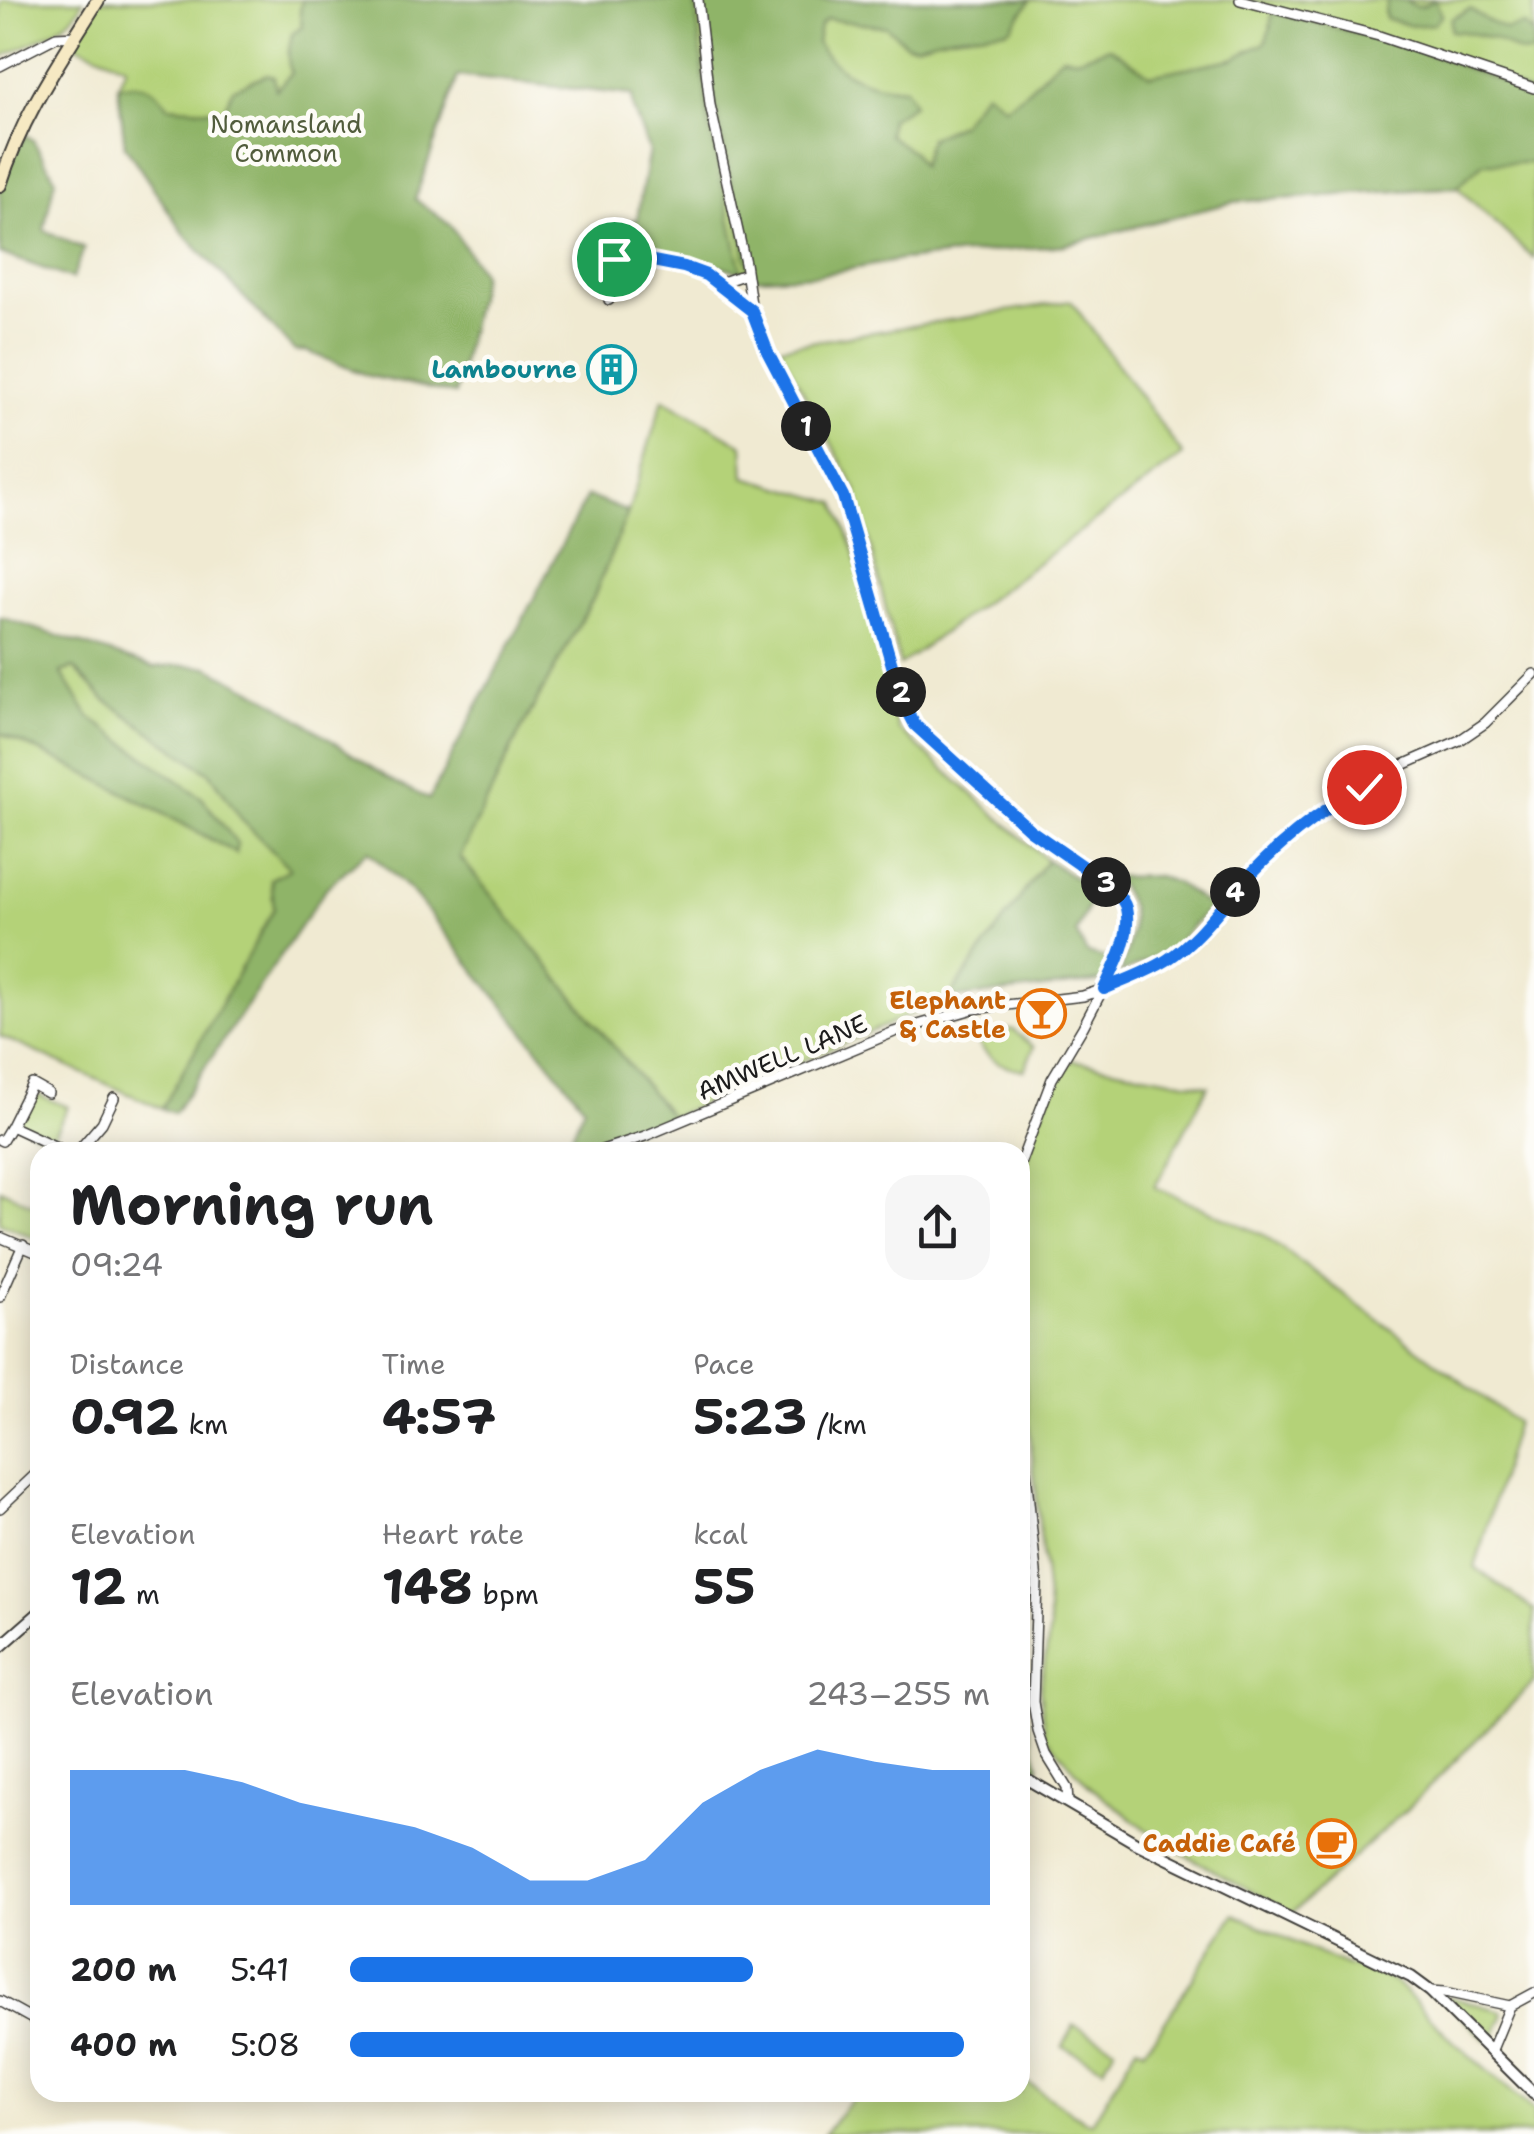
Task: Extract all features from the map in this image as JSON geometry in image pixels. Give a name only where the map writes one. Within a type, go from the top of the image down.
[{"type":"main road","points":[[0,185],[34,101],[98,0]]},
{"type":"street","points":[[698,0],[710,105],[752,311],[768,353],[843,496],[906,708],[915,725],[1019,820],[1112,887],[1126,908],[1119,958],[1052,1079],[1028,1142]]},
{"type":"street","points":[[1240,0],[1378,36],[1534,88]]},
{"type":"street","points":[[0,66],[56,38],[76,36]]},
{"type":"street","points":[[609,300],[617,254],[706,275],[752,311]]},
{"type":"street","points":[[717,284],[746,274]]},
{"type":"street","name":"AMWELL LANE","points":[[627,1142],[894,1032],[973,1009],[1082,996],[1168,960],[1218,914],[1274,849],[1300,827],[1394,769],[1460,740],[1485,724],[1534,674]]},
{"type":"street","points":[[0,1140],[32,1084],[48,1092]]},
{"type":"street","points":[[86,1142],[102,1123],[114,1098]]},
{"type":"street","points":[[11,1126],[45,1142]]},
{"type":"street","points":[[0,1237],[30,1249]]},
{"type":"street","points":[[0,1296],[23,1245]]},
{"type":"street","points":[[0,1508],[30,1480]]},
{"type":"street","points":[[1030,1512],[1037,1582],[1034,1702],[1046,1754],[1067,1788],[1068,1803]]},
{"type":"street","points":[[0,1647],[30,1621]]},
{"type":"street","points":[[1030,1781],[1136,1843],[1411,1977],[1534,2094]]},
{"type":"street","points":[[1430,1991],[1510,2006]]},
{"type":"street","points":[[1491,2052],[1510,2006],[1534,1993]]},
{"type":"street","points":[[0,2001],[30,2018]]},
{"type":"green space","points":[[83,0],[60,27],[0,58],[0,2]]},
{"type":"green space","name":"Nomansland Common","points":[[92,0],[1534,0],[1534,259],[1457,187],[1233,202],[1064,245],[900,260],[818,275],[754,278],[687,257],[651,251],[614,254],[596,260],[589,238],[637,219],[649,151],[632,95],[458,76],[415,199],[450,225],[482,274],[455,394],[369,376],[306,351],[295,351],[185,235],[125,146],[118,86],[126,66],[67,41]]},
{"type":"green space","points":[[302,0],[695,0],[709,123],[742,272],[651,251],[614,254],[596,260],[589,238],[637,219],[649,151],[632,95],[458,76],[415,199],[450,225],[482,274],[455,394],[369,376],[306,351],[295,351],[185,235],[125,146],[118,86],[146,87],[168,106],[223,111],[233,89],[267,74],[274,77],[276,90],[291,73],[289,49],[292,34],[302,27]]},
{"type":"green space","points":[[703,0],[1031,0],[1006,30],[950,36],[915,45],[906,44],[887,27],[827,19],[820,26],[817,43],[844,71],[866,82],[905,88],[914,104],[890,119],[888,135],[913,152],[921,166],[930,138],[960,124],[985,91],[1005,107],[1062,56],[1079,58],[1110,47],[1150,75],[1232,59],[1265,43],[1272,12],[1376,38],[1534,94],[1534,163],[1483,163],[1457,187],[1233,202],[1064,245],[900,260],[818,275],[754,278],[749,273],[711,83]]},
{"type":"green space","points":[[1388,0],[1406,0],[1420,6],[1435,0],[1442,15],[1434,24],[1412,26],[1386,19]]},
{"type":"green space","points":[[1470,9],[1506,29],[1524,25],[1534,34],[1533,53],[1517,51],[1483,36],[1451,31],[1451,19]]},
{"type":"green space","points":[[26,135],[33,140],[55,178],[44,230],[84,249],[72,279],[0,253],[0,172]]},
{"type":"green space","points":[[1071,301],[1183,455],[900,665],[856,489],[779,347]]},
{"type":"green space","points":[[663,399],[743,445],[745,477],[836,503],[854,551],[898,729],[1047,860],[948,999],[671,1117],[460,857],[519,734],[593,599],[628,512]]},
{"type":"green space","points":[[587,496],[628,512],[593,599],[519,733],[460,857],[671,1117],[604,1142],[569,1142],[584,1106],[412,892],[368,851],[327,887],[174,1113],[162,1109],[274,909],[271,879],[290,869],[243,821],[211,774],[104,699],[74,668],[61,672],[89,717],[202,798],[237,843],[236,853],[120,790],[0,733],[0,617],[153,667],[208,667],[273,701],[389,779],[429,799]]},
{"type":"green space","points":[[74,668],[104,699],[211,774],[243,821],[291,869],[271,879],[274,909],[162,1109],[0,1036],[0,733],[119,790],[235,853],[202,798],[89,717],[61,672]]},
{"type":"green space","points":[[1047,860],[1095,891],[1076,933],[1087,953],[1115,961],[1104,981],[948,999]]},
{"type":"green space","points":[[1158,876],[1178,884],[1210,907],[1172,948],[1120,974],[1132,923],[1128,901],[1113,877]]},
{"type":"green space","points":[[1012,1029],[1034,1047],[1024,1070],[993,1060],[973,1034]]},
{"type":"green space","points":[[1071,1060],[1208,1086],[1155,1187],[1264,1235],[1516,1422],[1475,1568],[1534,1610],[1534,1682],[1409,1807],[1292,1913],[1167,1845],[1088,1785],[1045,1735],[1040,1690],[1050,1628],[1030,1434],[1030,1142],[1054,1083]]},
{"type":"green space","points":[[31,1095],[68,1107],[51,1140],[17,1124]]},
{"type":"green space","points":[[0,1189],[30,1203],[30,1236],[0,1223]]},
{"type":"green space","points":[[1030,1729],[1039,1766],[1030,1772]]},
{"type":"green space","points":[[1234,1914],[1347,1966],[1378,1973],[1399,1985],[1454,2042],[1534,2111],[1534,2134],[824,2134],[850,2102],[1030,2102],[1030,2085],[1092,2123],[1137,2046],[1144,2049]]},
{"type":"green space","points":[[1450,1997],[1502,2011],[1492,2040],[1486,2040],[1448,2003]]},
{"type":"green space","points":[[1074,2025],[1115,2047],[1104,2068],[1063,2046]]},
{"type":"place","name":"Lambourne","points":[[612,369]]},
{"type":"place","name":"Elephant & Castle","points":[[1041,1014]]},
{"type":"place","name":"Caddie Café","points":[[1331,1843]]},
{"type":"route","points":[[614,259],[617,254],[706,275],[752,311],[768,353],[843,496],[896,679],[915,725],[1030,830],[1112,887],[1126,908],[1119,958],[1104,989],[1168,960],[1218,914],[1274,849],[1330,806],[1364,787]]}]
